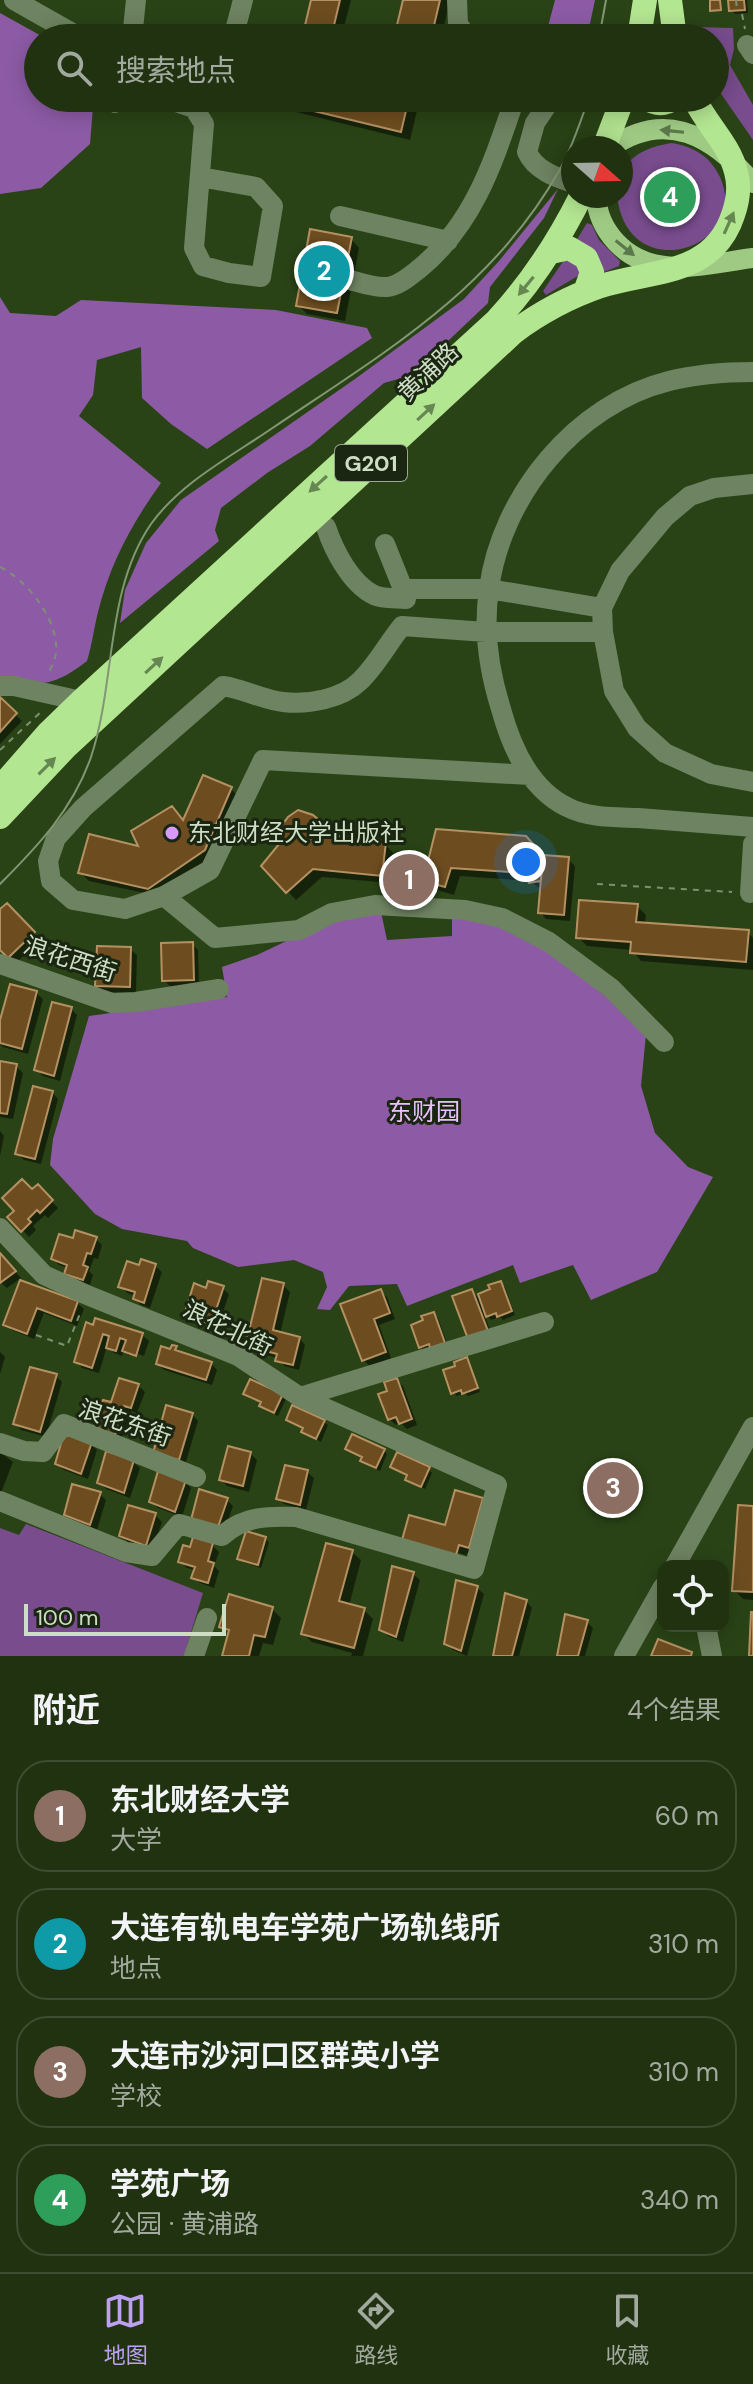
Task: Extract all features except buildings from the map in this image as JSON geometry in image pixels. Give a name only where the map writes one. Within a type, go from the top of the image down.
[{"type":"highway","points":[[641,24],[645,0]]},
{"type":"highway","points":[[670,0],[673,24]]},
{"type":"highway","points":[[609,136],[618,112]]},
{"type":"highway","name":"黄浦路","points":[[78,705],[540,313],[585,292],[629,278],[682,267],[710,252],[731,223],[738,190],[732,158],[702,112]]},
{"type":"highway","name":"黄浦路","points":[[78,705],[497,320],[551,252],[571,208]]},
{"type":"highway","points":[[551,252],[569,248],[586,258],[592,272],[585,292]]},
{"type":"highway","name":"G201","points":[[0,788],[49,732],[78,705]]},
{"type":"highway","name":"G201","points":[[0,817],[27,786],[78,705]]},
{"type":"main road","points":[[630,136],[645,130],[665,130],[700,137],[732,158],[753,183]]},
{"type":"main road","points":[[592,208],[623,250],[655,266],[682,267],[753,258]]},
{"type":"street","points":[[14,0],[50,9],[66,24]]},
{"type":"street","points":[[133,24],[136,0]]},
{"type":"street","points":[[237,24],[243,0]]},
{"type":"street","points":[[457,0],[458,24]]},
{"type":"street","points":[[196,112],[204,124],[194,248],[203,266],[261,277],[273,206],[256,187],[200,177]]},
{"type":"street","points":[[350,280],[388,287],[404,281],[448,241],[466,218],[489,174],[510,112]]},
{"type":"street","points":[[542,112],[535,123],[527,152],[540,169],[561,181]]},
{"type":"street","points":[[340,216],[448,241]]},
{"type":"street","points":[[753,372],[719,372],[667,381],[594,415],[561,445],[534,477],[513,514],[496,557],[489,589],[486,632],[494,687],[509,738],[530,775],[566,807],[594,815],[753,827]]},
{"type":"street","points":[[753,484],[714,488],[690,496],[665,517],[620,571],[602,608],[603,632],[614,691],[637,728],[665,753],[711,774],[753,782]]},
{"type":"street","points":[[326,527],[338,553],[360,584],[378,597],[489,589],[602,608]]},
{"type":"street","points":[[385,544],[404,594],[402,626],[360,682],[336,696],[307,702],[281,702],[223,686],[83,808],[56,838],[48,861],[51,881],[73,900],[125,909],[164,896],[210,870],[263,760],[530,775]]},
{"type":"street","points":[[402,626],[486,632],[603,632]]},
{"type":"street","points":[[0,686],[78,705]]},
{"type":"street","points":[[750,893],[753,844]]},
{"type":"street","points":[[164,896],[215,938],[299,930],[332,913],[375,905],[465,910],[502,918],[549,942],[611,988],[664,1042]]},
{"type":"street","name":"浪花西街","points":[[0,964],[112,1003],[219,989]]},
{"type":"street","name":"浪花北街","points":[[0,1228],[44,1275],[238,1356],[300,1397],[497,1485],[474,1569],[296,1517],[248,1519],[222,1536],[179,1524],[152,1556],[140,1555],[0,1501]]},
{"type":"street","points":[[300,1397],[544,1322]]},
{"type":"street","name":"浪花东街","points":[[0,1443],[24,1451],[43,1452],[64,1424],[196,1477]]},
{"type":"street","points":[[678,1560],[753,1427]]},
{"type":"street","points":[[690,1539],[694,1560]]},
{"type":"street","points":[[624,1656],[657,1598]]},
{"type":"street","points":[[194,1656],[207,1618]]},
{"type":"street","points":[[707,1632],[712,1656]]},
{"type":"path","points":[[736,0],[737,10]]},
{"type":"path","points":[[0,567],[13,574],[40,604],[53,628],[56,653],[48,675],[78,705],[0,750]]},
{"type":"path","points":[[597,884],[750,893]]},
{"type":"path","points":[[36,1335],[67,1346],[87,1295]]},
{"type":"shaded area","points":[[729,28],[733,28],[734,49],[730,65],[753,105],[753,140],[729,105]]},
{"type":"shaded area","points":[[672,143],[694,150],[711,163],[720,177],[725,202],[719,223],[704,239],[685,248],[663,250],[642,243],[626,225],[621,208],[633,208],[633,158],[656,146]]},
{"type":"shaded area","points":[[587,223],[592,225],[599,240],[620,261],[619,266],[604,272],[576,241]]},
{"type":"shaded area","points":[[564,260],[576,262],[581,274],[546,295],[543,291]]},
{"type":"shaded area","points":[[26,1524],[203,1593],[184,1656],[0,1656],[0,1528],[19,1535]]},
{"type":"green space","points":[[555,0],[595,0],[590,24],[549,24]]},
{"type":"green space","points":[[0,13],[24,26],[24,112],[93,112],[90,144],[41,188],[0,194]]},
{"type":"green space","points":[[558,189],[544,218],[490,287],[488,303],[412,375],[384,383],[310,446],[267,473],[221,508],[215,530],[219,541],[120,623],[125,590],[146,543],[181,500],[464,299]]},
{"type":"green space","points":[[0,297],[10,313],[56,316],[81,300],[276,310],[367,328],[372,338],[207,449],[171,424],[142,398],[141,347],[97,360],[93,395],[79,416],[161,483],[131,529],[116,561],[103,594],[87,661],[65,676],[37,684],[0,683]]},
{"type":"green space","name":"东财园","points":[[381,912],[387,940],[452,936],[452,912],[523,934],[581,973],[646,1034],[641,1086],[655,1133],[688,1167],[713,1177],[657,1272],[591,1300],[573,1265],[520,1283],[513,1265],[407,1306],[397,1284],[349,1286],[330,1310],[317,1309],[327,1287],[323,1272],[294,1260],[238,1267],[193,1248],[187,1241],[122,1229],[95,1214],[50,1165],[53,1139],[89,1016],[227,997],[222,967],[257,955],[337,917]]},
{"type":"tram line","points":[[602,24],[606,0]]},
{"type":"tram line","points":[[0,884],[53,826],[75,793],[91,757],[99,728],[118,607],[136,550],[151,524],[192,482],[395,345],[468,285],[532,213],[564,163],[584,112]]},
{"type":"place","name":"学苑广场","points":[[670,197]]},
{"type":"place","name":"大连有轨电车学苑广场轨线所","points":[[324,271]]},
{"type":"place","name":"东北财经大学出版社","points":[[172,833]]},
{"type":"place","name":"东北财经大学","points":[[409,880]]},
{"type":"place","name":"大连市沙河口区群英小学","points":[[613,1488]]}]
